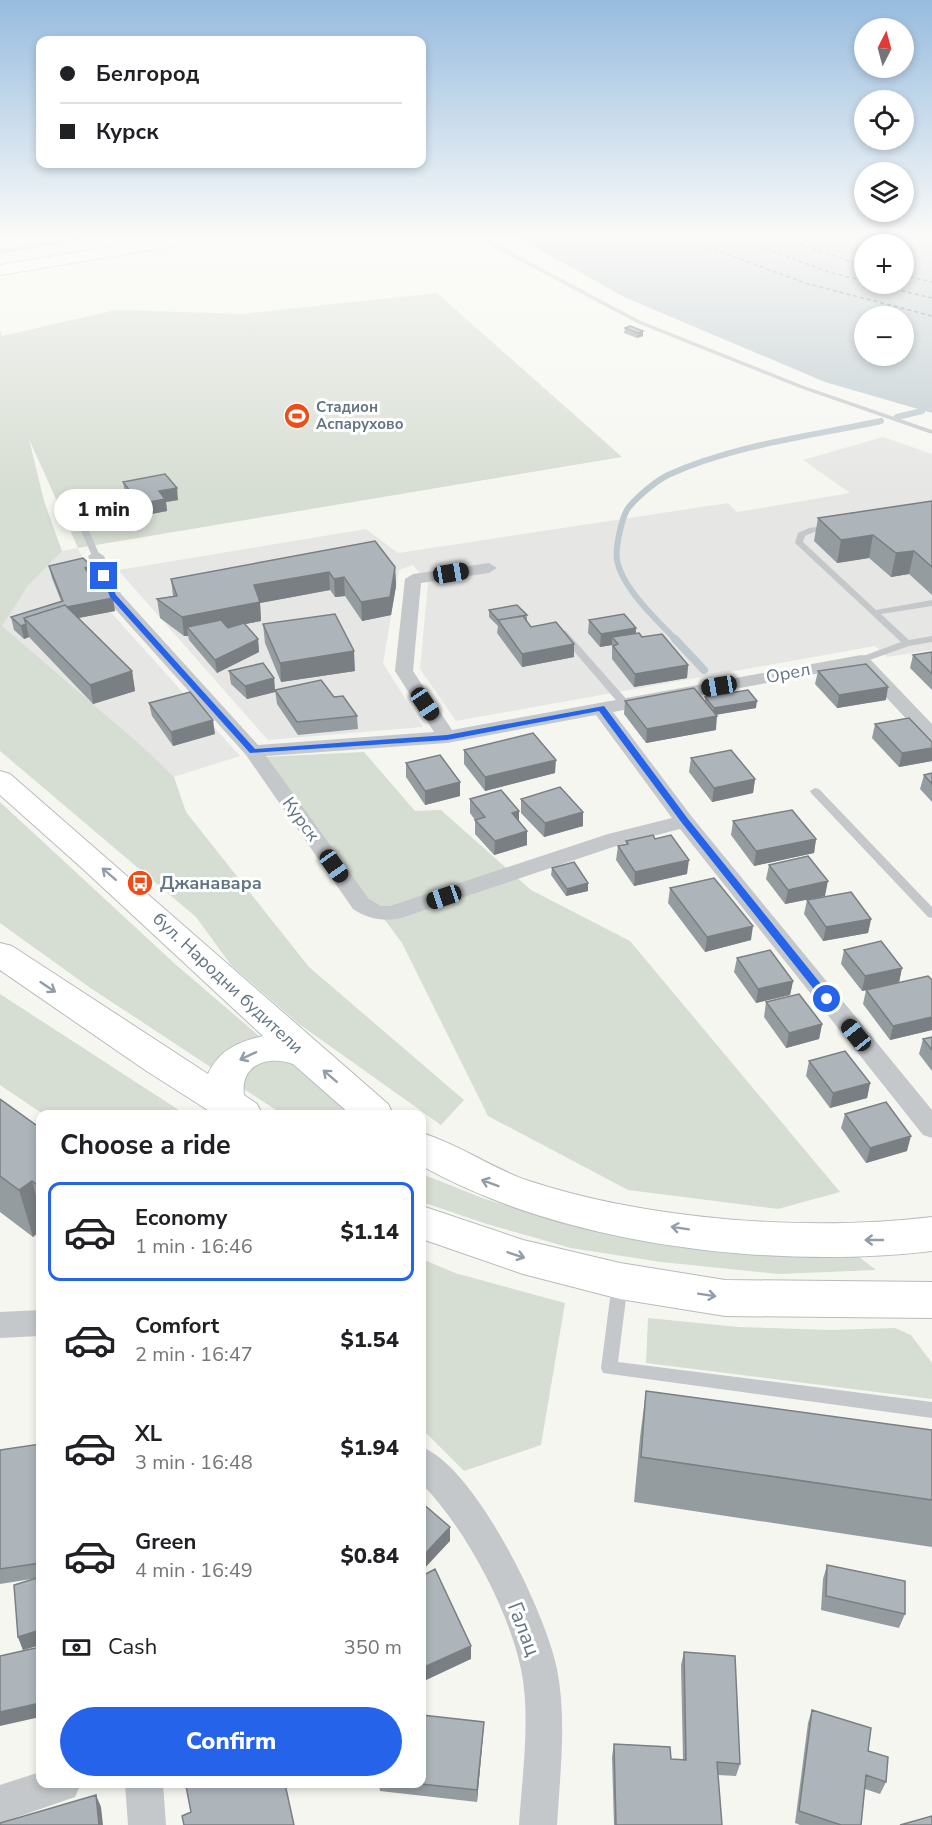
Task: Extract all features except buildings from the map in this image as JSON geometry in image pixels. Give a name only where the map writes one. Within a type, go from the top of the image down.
[{"type":"main road","name":"бул. Народни будители","points":[[0,780],[134,896],[304,1054],[369,1110]]},
{"type":"main road","points":[[0,954],[235,1110]]},
{"type":"main road","points":[[236,1110],[224,1097],[222,1085],[230,1068],[237,1061],[250,1053],[266,1049],[279,1048],[304,1054]]},
{"type":"main road","points":[[426,1150],[483,1181],[542,1201],[609,1217],[696,1231],[773,1239],[894,1240],[932,1234]]},
{"type":"main road","points":[[426,1222],[523,1257],[620,1281],[725,1298],[932,1300]]},
{"type":"street","name":"Курск","points":[[96,556],[113,596],[253,752],[361,904],[374,912],[401,911],[615,839],[685,821]]},
{"type":"street","points":[[447,737],[404,672],[413,579],[489,568]]},
{"type":"street","name":"Орел","points":[[253,752],[447,737],[861,660]]},
{"type":"street","points":[[861,660],[932,735]]},
{"type":"street","points":[[601,708],[685,821],[932,1128]]},
{"type":"street","points":[[0,1325],[36,1323]]},
{"type":"street","name":"Галац","points":[[426,1466],[452,1492],[491,1551],[521,1615],[539,1669],[544,1733],[538,1825]]},
{"type":"street","points":[[0,1804],[50,1788]]},
{"type":"street","points":[[144,1788],[147,1825]]},
{"type":"lane","points":[[639,322],[802,387],[932,432]]},
{"type":"lane","points":[[75,508],[96,556]]},
{"type":"lane","points":[[845,525],[806,532],[801,535],[799,543],[907,643]]},
{"type":"lane","points":[[873,613],[932,603]]},
{"type":"lane","points":[[557,626],[625,704]]},
{"type":"lane","points":[[861,660],[907,643],[932,639]]},
{"type":"lane","points":[[815,791],[932,914]]},
{"type":"lane","points":[[620,1281],[609,1368],[932,1410]]},
{"type":"shaded area","name":"Стадион Аспарухово","points":[[63,322],[470,322],[622,457],[78,548],[29,439],[44,501],[62,551],[27,587],[2,626],[143,747],[174,777],[186,812],[309,967],[464,1100],[441,1125],[426,1114],[426,1110],[420,1110],[299,1024],[231,965],[196,917],[0,751],[0,330],[2,336]]},
{"type":"shaded area","points":[[684,322],[854,322],[854,366],[914,366],[914,322],[932,322],[932,413],[825,382]]},
{"type":"shaded area","points":[[883,437],[932,454],[932,650],[887,657],[875,646],[456,721],[420,669],[428,583],[413,565],[399,570],[383,663],[423,727],[268,740],[118,570],[366,529],[398,553],[728,503],[737,512],[850,493],[803,460]]},
{"type":"shaded area","points":[[78,548],[107,608],[240,756],[174,777],[143,747],[1,626],[27,587],[62,551]]},
{"type":"shaded area","points":[[364,752],[415,811],[441,810],[531,890],[630,941],[840,1192],[778,1209],[628,1190],[488,1116],[402,943],[263,757]]},
{"type":"shaded area","points":[[0,802],[174,963],[345,1110],[276,1110],[89,987],[0,923]]},
{"type":"shaded area","points":[[0,994],[179,1110],[37,1110],[0,1085]]},
{"type":"shaded area","points":[[426,1176],[485,1199],[575,1226],[677,1247],[765,1255],[859,1257],[876,1270],[778,1274],[661,1262],[571,1248],[426,1203]]},
{"type":"shaded area","points":[[426,1261],[455,1273],[565,1303],[541,1445],[464,1471],[426,1433]]},
{"type":"shaded area","points":[[648,1318],[739,1327],[831,1330],[895,1328],[911,1335],[932,1363],[932,1399],[646,1363]]},
{"type":"waterway","points":[[897,417],[922,411]]},
{"type":"waterway","points":[[916,413],[923,411]]},
{"type":"waterway","points":[[676,640],[641,603],[620,571],[617,560],[618,540],[626,511],[633,503],[668,475],[719,456],[773,442],[881,421]]},
{"type":"waterway","points":[[675,639],[704,670]]},
{"type":"place","name":"Стадион Аспарухово","points":[[297,416]]},
{"type":"place","name":"Джанавара","points":[[140,883]]},
{"type":"route","points":[[104,576],[113,596],[253,752],[447,737],[601,708],[685,821],[827,999]]}]
